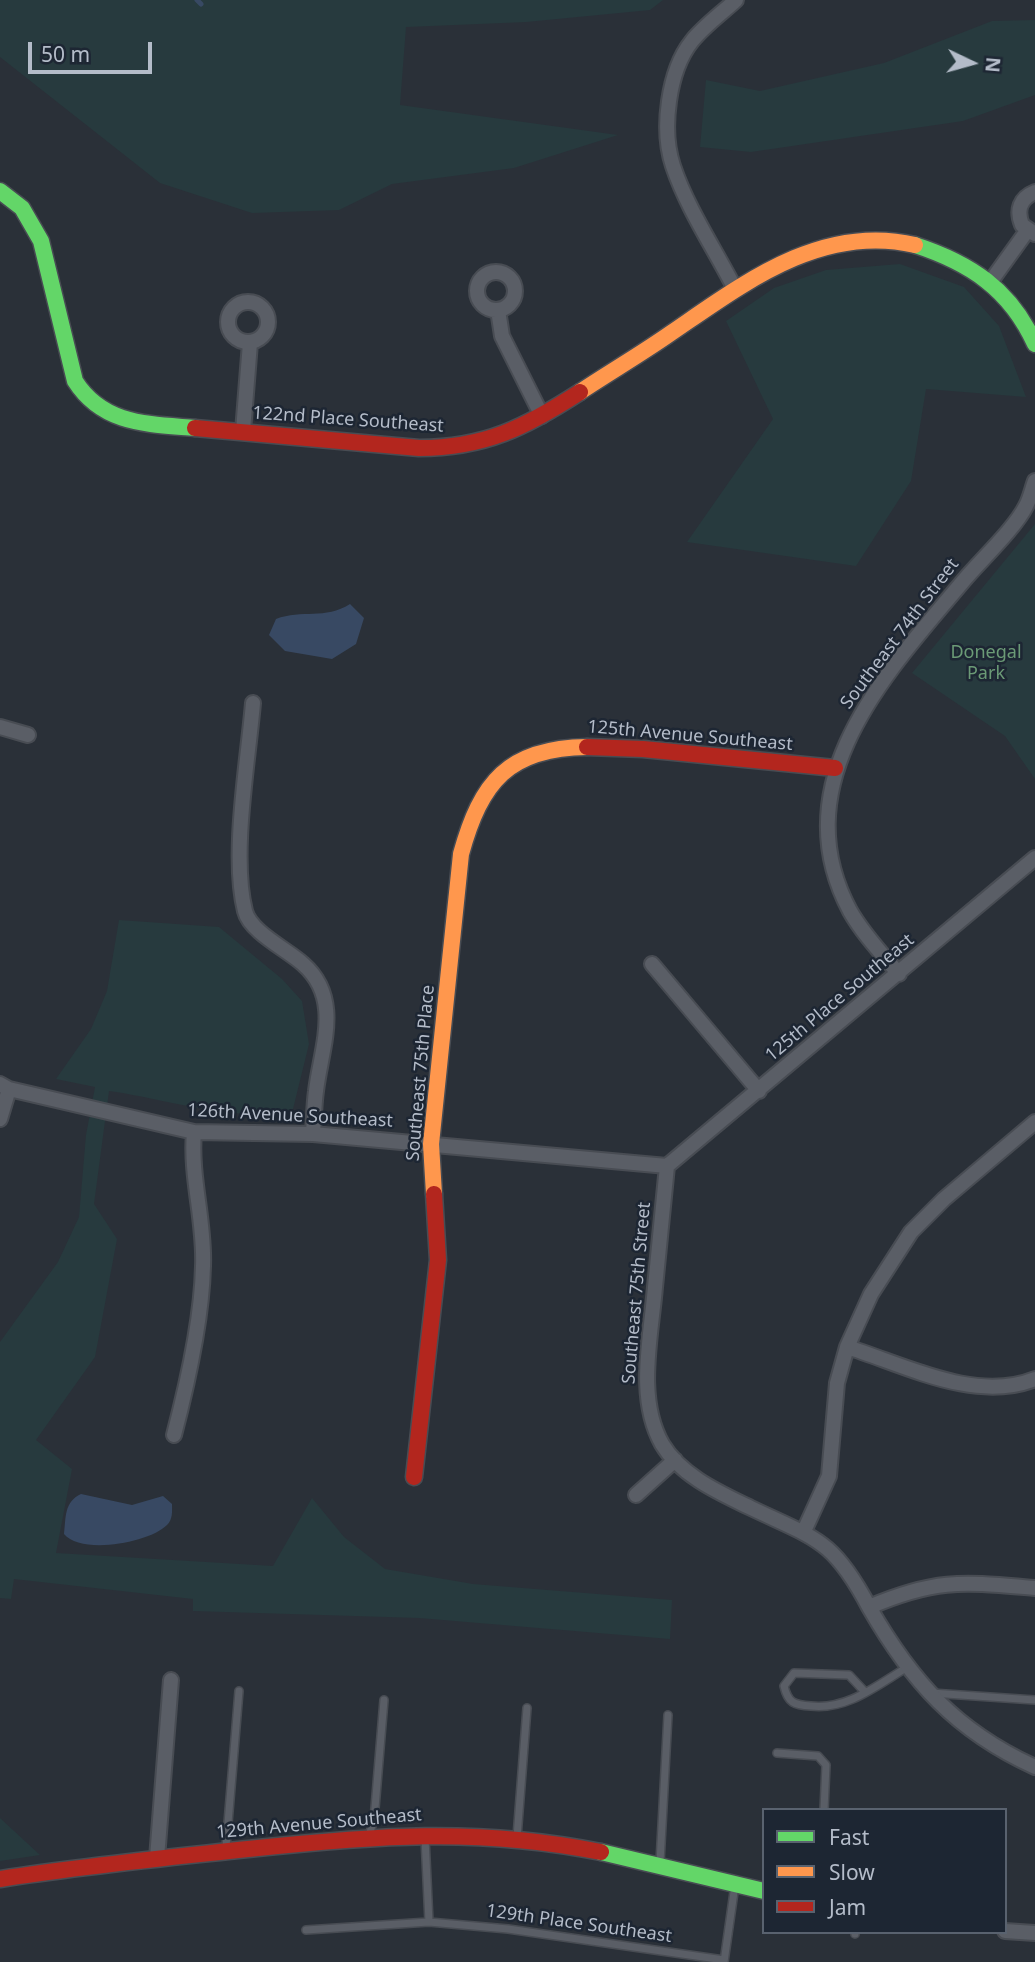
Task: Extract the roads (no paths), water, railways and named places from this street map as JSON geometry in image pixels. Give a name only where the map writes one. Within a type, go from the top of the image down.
[{"type":"street","points":[[734,287],[673,164],[669,138],[671,96],[681,62],[692,41],[736,0]]},
{"type":"street","name":"122nd Place Southeast","points":[[0,191],[22,208],[41,241],[75,381],[90,404],[104,414],[140,423],[406,447],[451,448],[484,442],[542,416],[685,323],[734,287],[807,250],[860,240],[911,245],[940,252],[971,267],[991,281]]},
{"type":"street","points":[[1035,192],[1026,197],[1019,210],[1022,225],[1031,232],[991,281],[1018,311],[1035,344]]},
{"type":"street","points":[[498,310],[502,336],[542,416]]},
{"type":"street","points":[[243,432],[250,343]]},
{"type":"street","name":"Southeast 74th Street","points":[[899,974],[864,933],[850,910],[837,878],[830,843],[829,803],[835,768],[866,705],[923,629],[1030,508],[1035,481]]},
{"type":"street","points":[[253,703],[239,876],[246,915],[271,941],[306,966],[323,996],[328,1020],[316,1091],[313,1134]]},
{"type":"street","points":[[0,727],[29,735]]},
{"type":"street","name":"125th Avenue Southeast","points":[[505,769],[539,750],[591,744],[835,768]]},
{"type":"street","name":"Southeast 75th Place","points":[[414,1478],[439,1240],[431,1144],[464,832],[485,789],[505,769]]},
{"type":"street","name":"125th Place Southeast","points":[[667,1166],[760,1091],[1035,858]]},
{"type":"street","points":[[652,964],[760,1091]]},
{"type":"street","points":[[0,1119],[4,1086]]},
{"type":"street","name":"126th Avenue Southeast","points":[[4,1086],[194,1132],[313,1134],[667,1166]]},
{"type":"street","points":[[804,1531],[829,1476],[837,1383],[847,1347],[871,1294],[911,1232],[944,1199],[1035,1122]]},
{"type":"street","points":[[174,1435],[186,1389],[203,1265],[192,1154],[194,1132]]},
{"type":"street","name":"Southeast 75th Street","points":[[667,1166],[647,1377],[654,1423],[662,1444],[675,1460]]},
{"type":"street","points":[[847,1347],[967,1385],[1003,1386],[1035,1379]]},
{"type":"street","points":[[636,1495],[675,1460],[721,1494],[804,1531],[831,1549],[843,1564],[906,1668],[928,1692],[970,1731],[1035,1767]]},
{"type":"street","points":[[869,1607],[911,1589],[932,1584],[960,1582],[1035,1588]]},
{"type":"street","points":[[156,1858],[172,1681]]},
{"type":"street","name":"129th Avenue Southeast","points":[[0,1879],[156,1858],[369,1836],[425,1834],[517,1838],[659,1866],[762,1890]]},
{"type":"street","points":[[1007,1931],[1035,1933]]},
{"type":"lane","points":[[865,1692],[849,1675],[794,1673],[785,1686],[787,1699],[794,1705],[829,1708],[865,1692],[906,1668]]},
{"type":"lane","points":[[225,1851],[239,1691]]},
{"type":"lane","points":[[928,1692],[1035,1700]]},
{"type":"lane","points":[[369,1836],[374,1820],[384,1700]]},
{"type":"lane","points":[[517,1838],[527,1708]]},
{"type":"lane","points":[[659,1866],[668,1715]]},
{"type":"lane","points":[[777,1753],[818,1756],[826,1765],[824,1808]]},
{"type":"lane","points":[[425,1834],[429,1922]]},
{"type":"lane","name":"129th Place Southeast","points":[[306,1930],[429,1922],[508,1929],[724,1961],[736,1884]]},
{"type":"water","points":[[350,604],[364,618],[356,644],[332,659],[285,651],[269,635],[276,619],[332,612]]},
{"type":"water","points":[[81,1494],[132,1505],[163,1496],[172,1504],[171,1518],[167,1525],[146,1537],[115,1544],[85,1544],[64,1534],[71,1501]]},
{"type":"waterway","points":[[197,0],[201,4]]},
{"type":"park label","name":"Donegal Park","points":[[986,663]]}]
